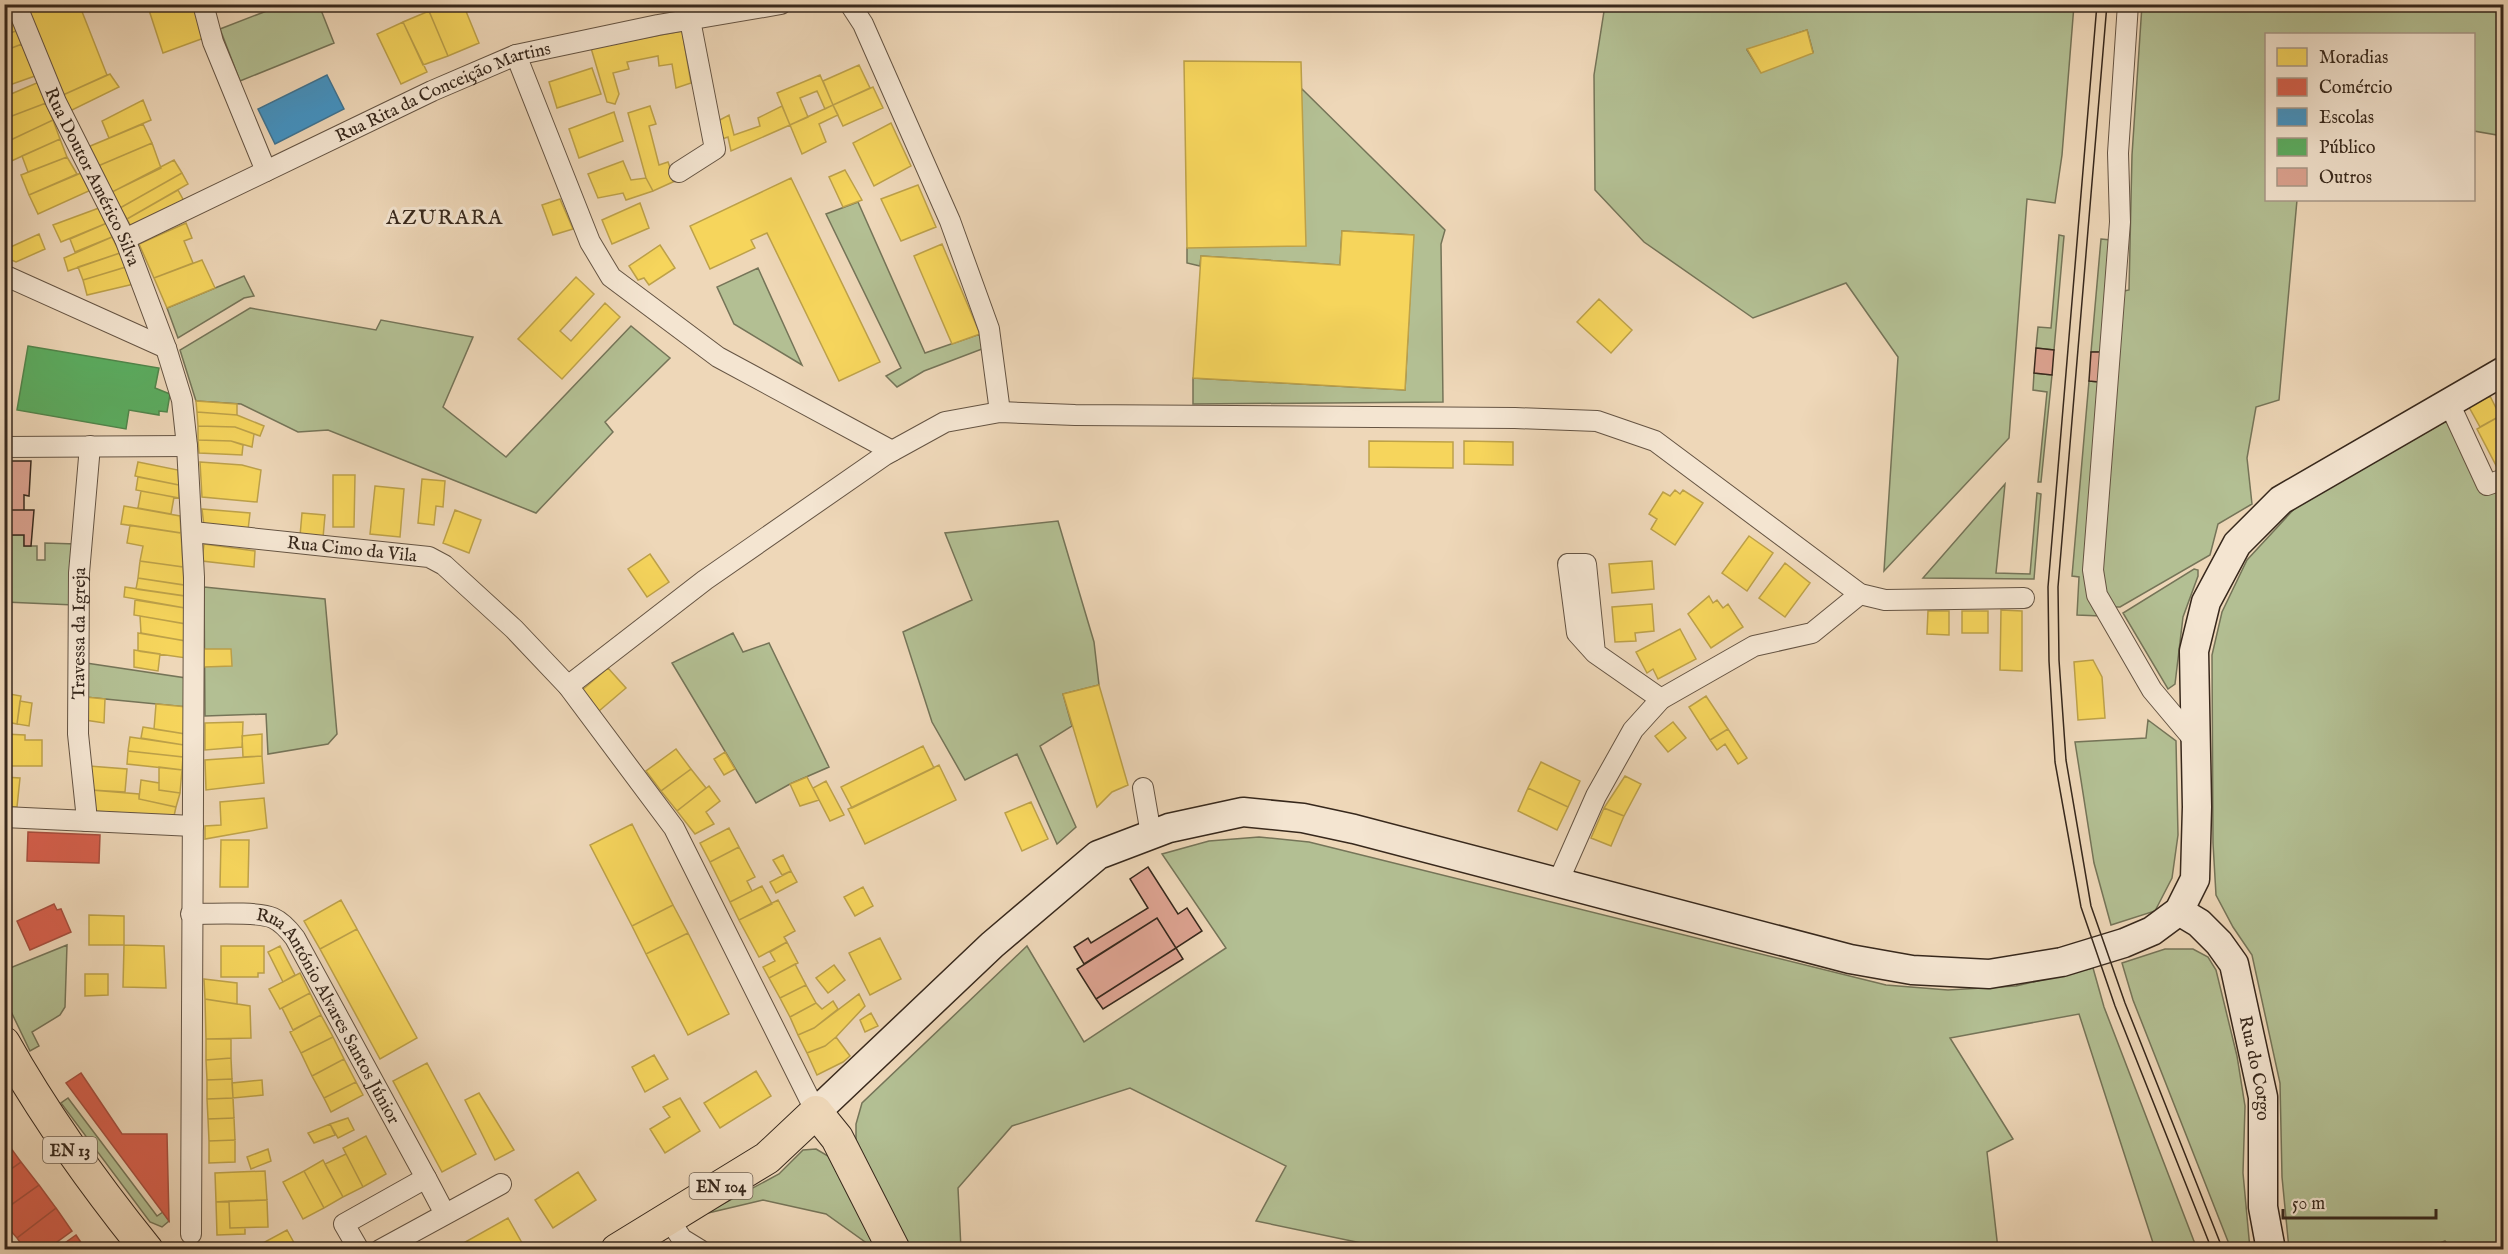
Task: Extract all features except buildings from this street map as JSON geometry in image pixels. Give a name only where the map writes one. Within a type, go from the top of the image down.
[{"type":"main road","name":"EN 13","points":[[4,1043],[51,1121],[88,1176],[147,1250]]},
{"type":"main road","name":"EN 13","points":[[4,1079],[37,1133],[122,1250]]},
{"type":"main road","name":"EN 104","points":[[617,1250],[677,1236],[816,1112]]},
{"type":"main road","points":[[816,1112],[837,1138],[894,1250]]},
{"type":"street","name":"Rua Doutor Américo Silva","points":[[16,4],[56,102],[125,239],[166,348],[182,400],[193,532],[195,714],[191,914],[191,1234]]},
{"type":"street","points":[[203,4],[213,42],[266,171]]},
{"type":"street","name":"Rua Rita da Conceição Martins","points":[[125,239],[432,91],[516,54],[781,4]]},
{"type":"street","points":[[850,4],[863,24],[950,222],[989,329],[1000,412]]},
{"type":"street","points":[[2128,4],[2118,153],[2120,222],[2093,570],[2097,595],[2152,690],[2194,740]]},
{"type":"street","points":[[679,172],[714,149],[690,20]]},
{"type":"street","points":[[516,54],[590,242],[611,277],[718,357],[892,451]]},
{"type":"street","points":[[4,275],[166,348]]},
{"type":"street","points":[[816,1112],[992,945],[1098,855],[1169,828],[1243,812],[1303,818],[1850,959],[1912,970],[1989,974],[2062,962],[2124,943],[2152,931],[2179,912],[2195,879],[2197,807],[2194,651],[2206,602],[2237,544],[2281,500],[2504,371]]},
{"type":"street","points":[[2449,403],[2487,485],[2504,479]]},
{"type":"street","points":[[568,686],[705,580],[892,451],[945,422],[1000,412],[1075,415],[1515,418],[1597,422],[1655,441],[1860,594],[1885,600],[2024,598]]},
{"type":"street","name":"Travessa da Igreja","points":[[86,821],[78,734],[79,573],[90,446]]},
{"type":"street","points":[[4,447],[187,446]]},
{"type":"street","name":"Rua Cimo da Vila","points":[[193,532],[429,557],[444,565],[514,629],[568,686],[674,828],[816,1112]]},
{"type":"street","points":[[1558,882],[1596,796],[1633,730],[1661,699],[1754,646],[1812,633],[1860,594]]},
{"type":"street","points":[[1595,653],[1661,699]]},
{"type":"street","points":[[1143,788],[1151,834]]},
{"type":"street","points":[[4,817],[193,826]]},
{"type":"street","name":"Rua do Corgo","points":[[2179,912],[2199,923],[2219,943],[2234,964],[2263,1097],[2263,1207],[2271,1250]]},
{"type":"street","name":"Rua António Alvares Santos Júnior","points":[[191,914],[261,915],[273,918],[286,927],[295,938],[445,1214]]},
{"type":"street","points":[[359,1250],[344,1224],[426,1178]]},
{"type":"street","points":[[380,1250],[501,1184]]},
{"type":"street","points":[[677,1236],[700,1250]]},
{"type":"green space","points":[[282,5],[319,5],[334,43],[240,81],[220,29]]},
{"type":"green space","points":[[1605,5],[2074,5],[2062,155],[2055,203],[2027,199],[2009,438],[1884,571],[1898,357],[1846,283],[1753,318],[1644,242],[1595,190],[1594,75]],"holes":[[[1807,30],[1813,52],[1761,72],[1747,50]]]},
{"type":"green space","points":[[2142,5],[2503,5],[2503,136],[2475,131],[2475,33],[2265,33],[2265,201],[2297,201],[2279,400],[2256,407],[2247,458],[2252,504],[2218,524],[2210,555],[2120,607],[2112,607],[2104,596],[2100,566],[2124,291],[2129,290],[2132,155]]},
{"type":"green space","points":[[1302,89],[1445,230],[1441,244],[1443,402],[1193,404],[1193,378],[1405,390],[1413,235],[1342,231],[1340,265],[1201,256],[1200,266],[1187,263],[1187,248]]},
{"type":"green space","points":[[858,202],[925,353],[980,334],[982,349],[924,371],[897,387],[886,376],[901,368],[826,214]]},
{"type":"green space","points":[[2059,235],[2064,236],[2054,350],[2036,348],[2038,327],[2051,328]]},
{"type":"green space","points":[[2101,239],[2111,240],[2101,616],[2077,615],[2079,577],[2072,576],[2089,381],[2098,382],[2100,352],[2091,352]]},
{"type":"green space","points":[[758,268],[802,365],[734,324],[717,287]]},
{"type":"green space","points":[[244,276],[254,296],[244,298],[178,338],[167,308]]},
{"type":"green space","points":[[250,308],[376,330],[381,320],[473,337],[443,407],[506,457],[631,326],[670,358],[605,422],[613,432],[536,513],[328,430],[298,432],[241,404],[196,401],[180,350]]},
{"type":"green space","points":[[2034,373],[2052,375],[2041,482],[2038,482],[2047,392],[2033,390]]},
{"type":"green space","points":[[2446,421],[2483,494],[2503,486],[2503,1249],[2452,1249],[2445,1241],[2425,1249],[2289,1249],[2282,1177],[2280,1083],[2252,955],[2233,927],[2216,895],[2213,843],[2212,655],[2222,612],[2247,560],[2295,508]]},
{"type":"green space","points":[[2005,484],[1996,573],[2030,574],[2037,493],[2041,494],[2034,579],[1923,578]]},
{"type":"green space","points":[[1058,521],[1094,642],[1099,685],[1063,694],[1072,726],[1040,746],[1076,827],[1057,844],[1017,754],[965,780],[932,722],[903,632],[972,600],[945,533]]},
{"type":"green space","points":[[5,535],[24,535],[24,546],[37,546],[37,560],[45,560],[45,543],[76,544],[74,605],[5,602]]},
{"type":"green space","points":[[2194,569],[2198,570],[2198,576],[2183,617],[2175,684],[2168,689],[2123,613]]},
{"type":"green space","points":[[204,587],[325,599],[337,734],[328,744],[268,754],[266,714],[205,716]]},
{"type":"green space","points":[[733,633],[743,652],[769,643],[829,767],[790,784],[756,803],[672,663]]},
{"type":"green space","points":[[86,663],[186,678],[187,707],[85,697]]},
{"type":"green space","points":[[2148,720],[2176,741],[2178,835],[2172,878],[2155,911],[2111,925],[2094,863],[2075,742],[2146,738]]},
{"type":"green space","points":[[1259,837],[1309,842],[1886,985],[1948,990],[2016,986],[2093,968],[2104,1007],[2197,1249],[2155,1249],[2079,1014],[1950,1038],[2013,1139],[1987,1152],[1998,1249],[1390,1249],[1256,1221],[1286,1166],[1130,1088],[1012,1126],[958,1188],[961,1249],[910,1249],[856,1145],[856,1124],[862,1103],[1027,946],[1084,1042],[1226,948],[1162,854],[1209,841]]},
{"type":"green space","points":[[67,945],[65,1007],[60,1015],[32,1032],[39,1046],[30,1051],[5,999],[5,970]]},
{"type":"green space","points":[[2165,949],[2193,949],[2208,957],[2216,970],[2237,1056],[2245,1106],[2243,1173],[2250,1249],[2231,1249],[2133,1000],[2122,963]]},
{"type":"green space","points":[[68,1098],[157,1216],[163,1212],[169,1221],[162,1227],[150,1222],[61,1103]]},
{"type":"green space","points":[[816,1149],[828,1156],[882,1249],[875,1249],[826,1214],[763,1200],[704,1214],[779,1174],[803,1150]]},
{"type":"tram line","points":[[2097,4],[2048,587],[2049,661],[2055,762],[2081,907],[2115,1006],[2212,1250]]},
{"type":"tram line","points":[[2107,4],[2058,587],[2059,660],[2066,760],[2091,906],[2125,1003],[2223,1250]]},
{"type":"district","name":"AZURARA","points":[[445,217]]}]
